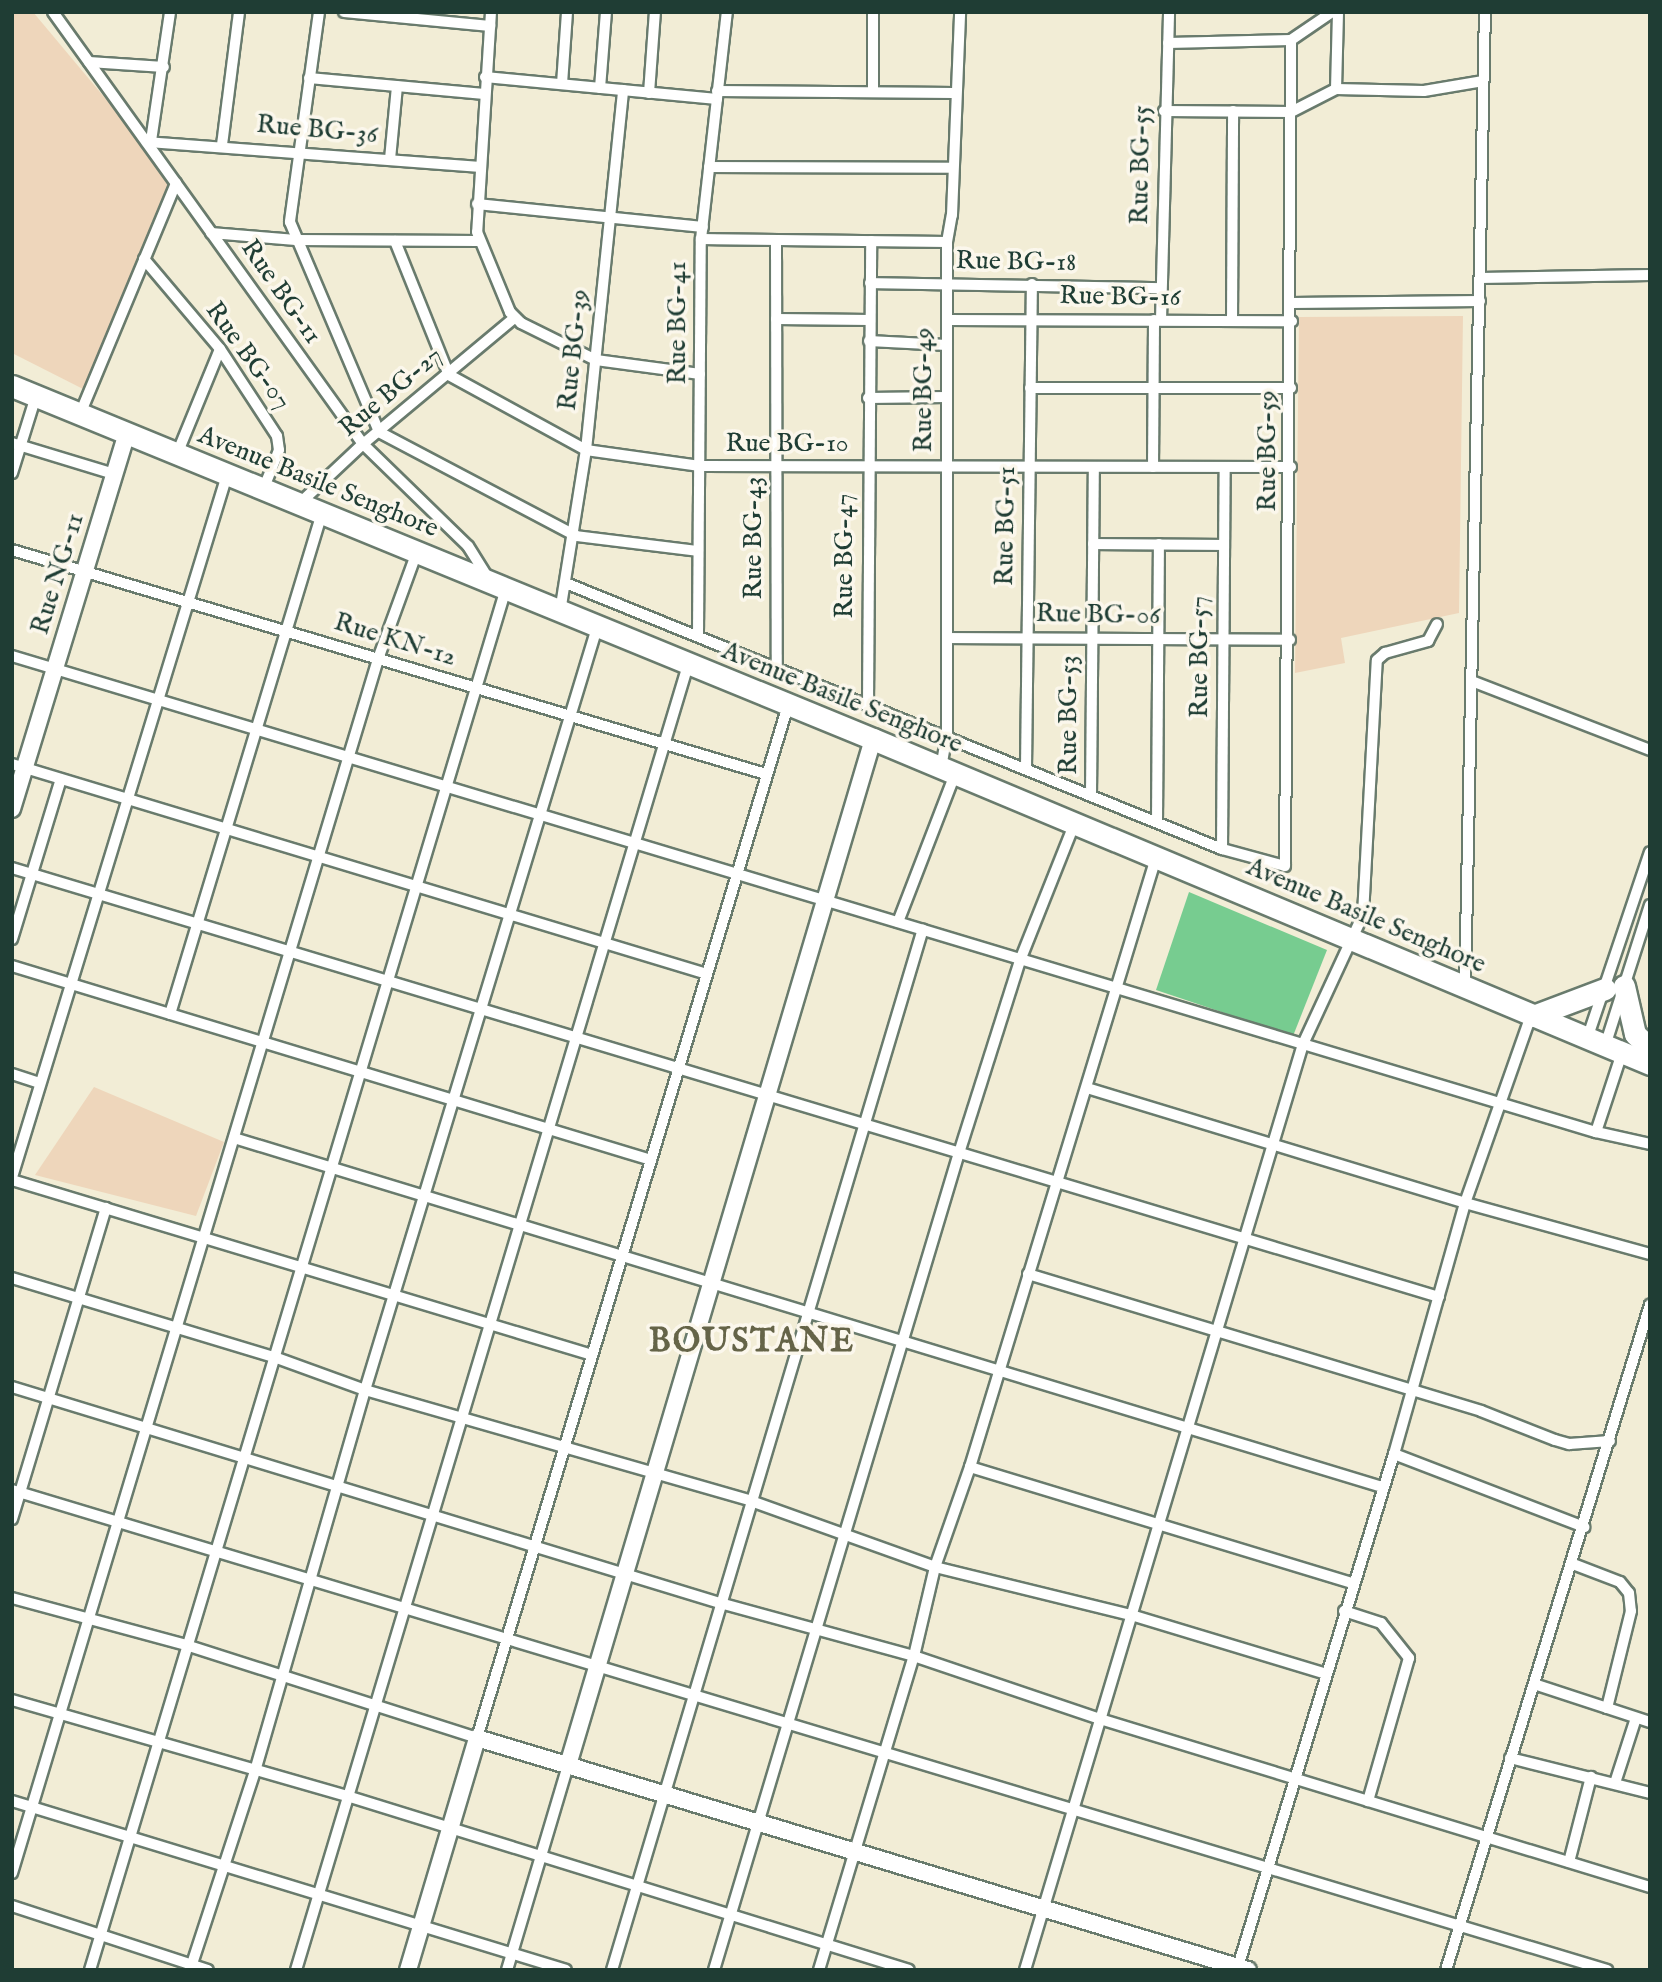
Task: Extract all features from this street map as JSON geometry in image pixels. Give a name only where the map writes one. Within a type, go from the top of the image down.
[{"type":"highway","name":"Avenue Basile Senghore","points":[[12,386],[873,739],[1650,1064]]},
{"type":"highway","points":[[1532,1016],[1614,987],[1635,1034],[1650,1048]]},
{"type":"street","name":"Rue BG-11","points":[[53,12],[149,142],[363,444],[468,546],[498,586]]},
{"type":"street","points":[[149,142],[164,66],[170,12]]},
{"type":"street","points":[[222,145],[239,12]]},
{"type":"street","points":[[319,12],[288,214],[296,240],[379,432],[576,536],[698,551]]},
{"type":"street","points":[[344,12],[434,16],[490,26]]},
{"type":"street","points":[[491,12],[479,167],[478,241],[514,318],[596,360],[700,374]]},
{"type":"street","points":[[562,84],[567,12]]},
{"type":"street","points":[[600,88],[606,12]]},
{"type":"street","points":[[649,93],[655,12]]},
{"type":"street","name":"Rue BG-41","points":[[698,635],[701,239],[727,12]]},
{"type":"street","points":[[873,12],[873,90]]},
{"type":"street","name":"Rue BG-49","points":[[898,922],[948,771],[947,242],[960,12]]},
{"type":"street","name":"Rue BG-55","points":[[1153,467],[1153,388],[1161,288],[1164,111],[1169,12]]},
{"type":"street","points":[[1168,43],[1291,40],[1332,12]]},
{"type":"street","points":[[1336,89],[1338,12]]},
{"type":"street","points":[[1465,988],[1474,682],[1485,12]]},
{"type":"street","name":"Rue BG-59","points":[[1222,849],[1281,867],[1286,861],[1292,321],[1291,40]]},
{"type":"street","points":[[89,62],[164,66]]},
{"type":"street","points":[[485,77],[649,93],[717,95],[873,90],[954,93]]},
{"type":"street","points":[[309,78],[484,94]]},
{"type":"street","points":[[1164,111],[1291,112],[1336,89],[1424,91],[1483,81]]},
{"type":"street","points":[[390,159],[397,86]]},
{"type":"street","name":"Rue BG-39","points":[[560,612],[576,536],[623,90]]},
{"type":"street","points":[[1232,321],[1234,111]]},
{"type":"street","name":"Rue BG-36","points":[[149,142],[222,145],[479,167]]},
{"type":"street","points":[[709,167],[953,168]]},
{"type":"street","points":[[80,414],[176,183]]},
{"type":"street","points":[[477,204],[702,227]]},
{"type":"street","points":[[211,233],[296,240],[478,241]]},
{"type":"street","points":[[701,239],[947,242]]},
{"type":"street","name":"Rue BG-43","points":[[776,240],[776,667]]},
{"type":"street","points":[[395,241],[449,375]]},
{"type":"street","name":"Rue BG-47","points":[[868,703],[871,241]]},
{"type":"street","name":"Rue BG-07","points":[[144,259],[220,349],[277,436],[279,450],[263,490]]},
{"type":"street","points":[[1480,278],[1650,275]]},
{"type":"street","name":"Rue BG-18","points":[[870,282],[1161,288]]},
{"type":"street","name":"Rue BG-51","points":[[1026,768],[1032,284]]},
{"type":"street","points":[[1292,303],[1480,301]]},
{"type":"street","name":"Rue BG-27","points":[[299,504],[363,444],[449,375],[514,318]]},
{"type":"street","name":"Rue BG-16","points":[[947,320],[1031,318],[1292,321]]},
{"type":"street","points":[[776,319],[870,320]]},
{"type":"street","points":[[869,341],[947,345]]},
{"type":"street","points":[[177,454],[220,349]]},
{"type":"street","name":"Rue BG-10","points":[[449,375],[586,450],[700,466],[1291,467]]},
{"type":"street","points":[[1030,388],[1291,388]]},
{"type":"street","points":[[12,473],[16,444],[36,396]]},
{"type":"street","points":[[868,398],[946,397]]},
{"type":"street","name":"Rue NG-11","points":[[12,809],[18,766],[55,669],[127,433]]},
{"type":"street","points":[[16,444],[114,474]]},
{"type":"street","name":"Rue BG-53","points":[[1091,795],[1094,467]]},
{"type":"street","name":"Rue BG-57","points":[[1222,849],[1224,467]]},
{"type":"street","points":[[227,475],[12,1178],[592,1355]]},
{"type":"street","points":[[170,1014],[322,513]]},
{"type":"street","points":[[1093,544],[1224,545]]},
{"type":"street","points":[[1157,822],[1160,544]]},
{"type":"street","name":"Rue KN-12","points":[[12,550],[766,774]]},
{"type":"street","points":[[12,1873],[60,1714],[85,1619],[118,1522],[348,756],[378,659],[417,552]]},
{"type":"street","points":[[568,584],[947,735],[1222,849]]},
{"type":"street","points":[[90,1970],[157,1739],[475,687],[498,586]]},
{"type":"street","points":[[1025,1970],[1303,1044],[1353,942],[1363,915],[1377,660],[1385,653],[1428,641],[1437,624]]},
{"type":"street","points":[[191,1967],[255,1771],[365,1390],[597,628]]},
{"type":"street","name":"Rue BG-06","points":[[947,638],[1290,640]]},
{"type":"street","points":[[12,656],[1596,1132],[1650,1144]]},
{"type":"street","points":[[296,1970],[688,664]]},
{"type":"street","points":[[1474,682],[1650,750]]},
{"type":"street","points":[[408,1970],[766,774],[789,705]]},
{"type":"street","points":[[507,1970],[873,739]]},
{"type":"street","points":[[18,766],[707,974]]},
{"type":"street","points":[[12,939],[61,779]]},
{"type":"street","points":[[714,1970],[959,1153],[1021,958],[1074,825]]},
{"type":"street","points":[[1596,1132],[1614,987],[1650,852]]},
{"type":"street","points":[[819,1970],[914,1656],[935,1567],[970,1467],[1156,858]]},
{"type":"street","points":[[12,868],[1439,1297]]},
{"type":"street","points":[[1605,1046],[1614,987],[1647,921],[1650,905]]},
{"type":"street","points":[[612,1970],[923,929]]},
{"type":"street","points":[[12,966],[651,1160]]},
{"type":"street","points":[[12,1598],[186,1645],[375,1707],[1241,1969],[1267,1868],[1381,1487],[1394,1454],[1465,1203],[1497,1102],[1532,1016]]},
{"type":"street","points":[[12,1074],[40,1083]]},
{"type":"street","points":[[1087,1088],[1465,1203],[1650,1254]]},
{"type":"street","points":[[234,1138],[1381,1487]]},
{"type":"street","points":[[12,1519],[16,1491],[48,1398],[106,1208]]},
{"type":"street","points":[[1028,1274],[1411,1390],[1569,1444],[1610,1441]]},
{"type":"street","points":[[12,1278],[175,1331],[274,1357],[365,1390],[751,1501],[844,1531],[935,1567],[1131,1615],[1326,1674]]},
{"type":"street","points":[[1446,1970],[1510,1758],[1573,1564],[1650,1305]]},
{"type":"street","points":[[12,1387],[720,1603],[914,1656],[1100,1719],[1650,1887]]},
{"type":"street","points":[[1394,1454],[1584,1527]]},
{"type":"street","points":[[970,1467],[1353,1583]]},
{"type":"street","points":[[16,1491],[1607,1970]]},
{"type":"street","points":[[1573,1564],[1619,1582],[1629,1593],[1631,1611],[1607,1708]]},
{"type":"street","points":[[1345,1611],[1381,1623],[1409,1658],[1368,1801]]},
{"type":"street","points":[[1534,1684],[1650,1722]]},
{"type":"street","points":[[12,1700],[157,1739],[255,1771],[347,1796],[449,1831],[909,1970]]},
{"type":"street","points":[[1615,1783],[1636,1718]]},
{"type":"street","points":[[1510,1758],[1650,1793]]},
{"type":"street","points":[[1569,1862],[1591,1777]]},
{"type":"street","points":[[12,1801],[129,1840],[566,1970]]},
{"type":"street","points":[[12,1906],[191,1967],[208,1970]]},
{"type":"shaded area","points":[[12,12],[33,12],[176,183],[89,392],[12,353]]},
{"type":"shaded area","points":[[1463,316],[1459,613],[1341,638],[1345,663],[1295,673],[1299,317]]},
{"type":"shaded area","points":[[94,1087],[224,1142],[196,1216],[35,1175]]},
{"type":"green space","points":[[1189,892],[1327,950],[1293,1036],[1156,990]]},
{"type":"district","name":"BOUSTANE","points":[[752,1343]]}]
